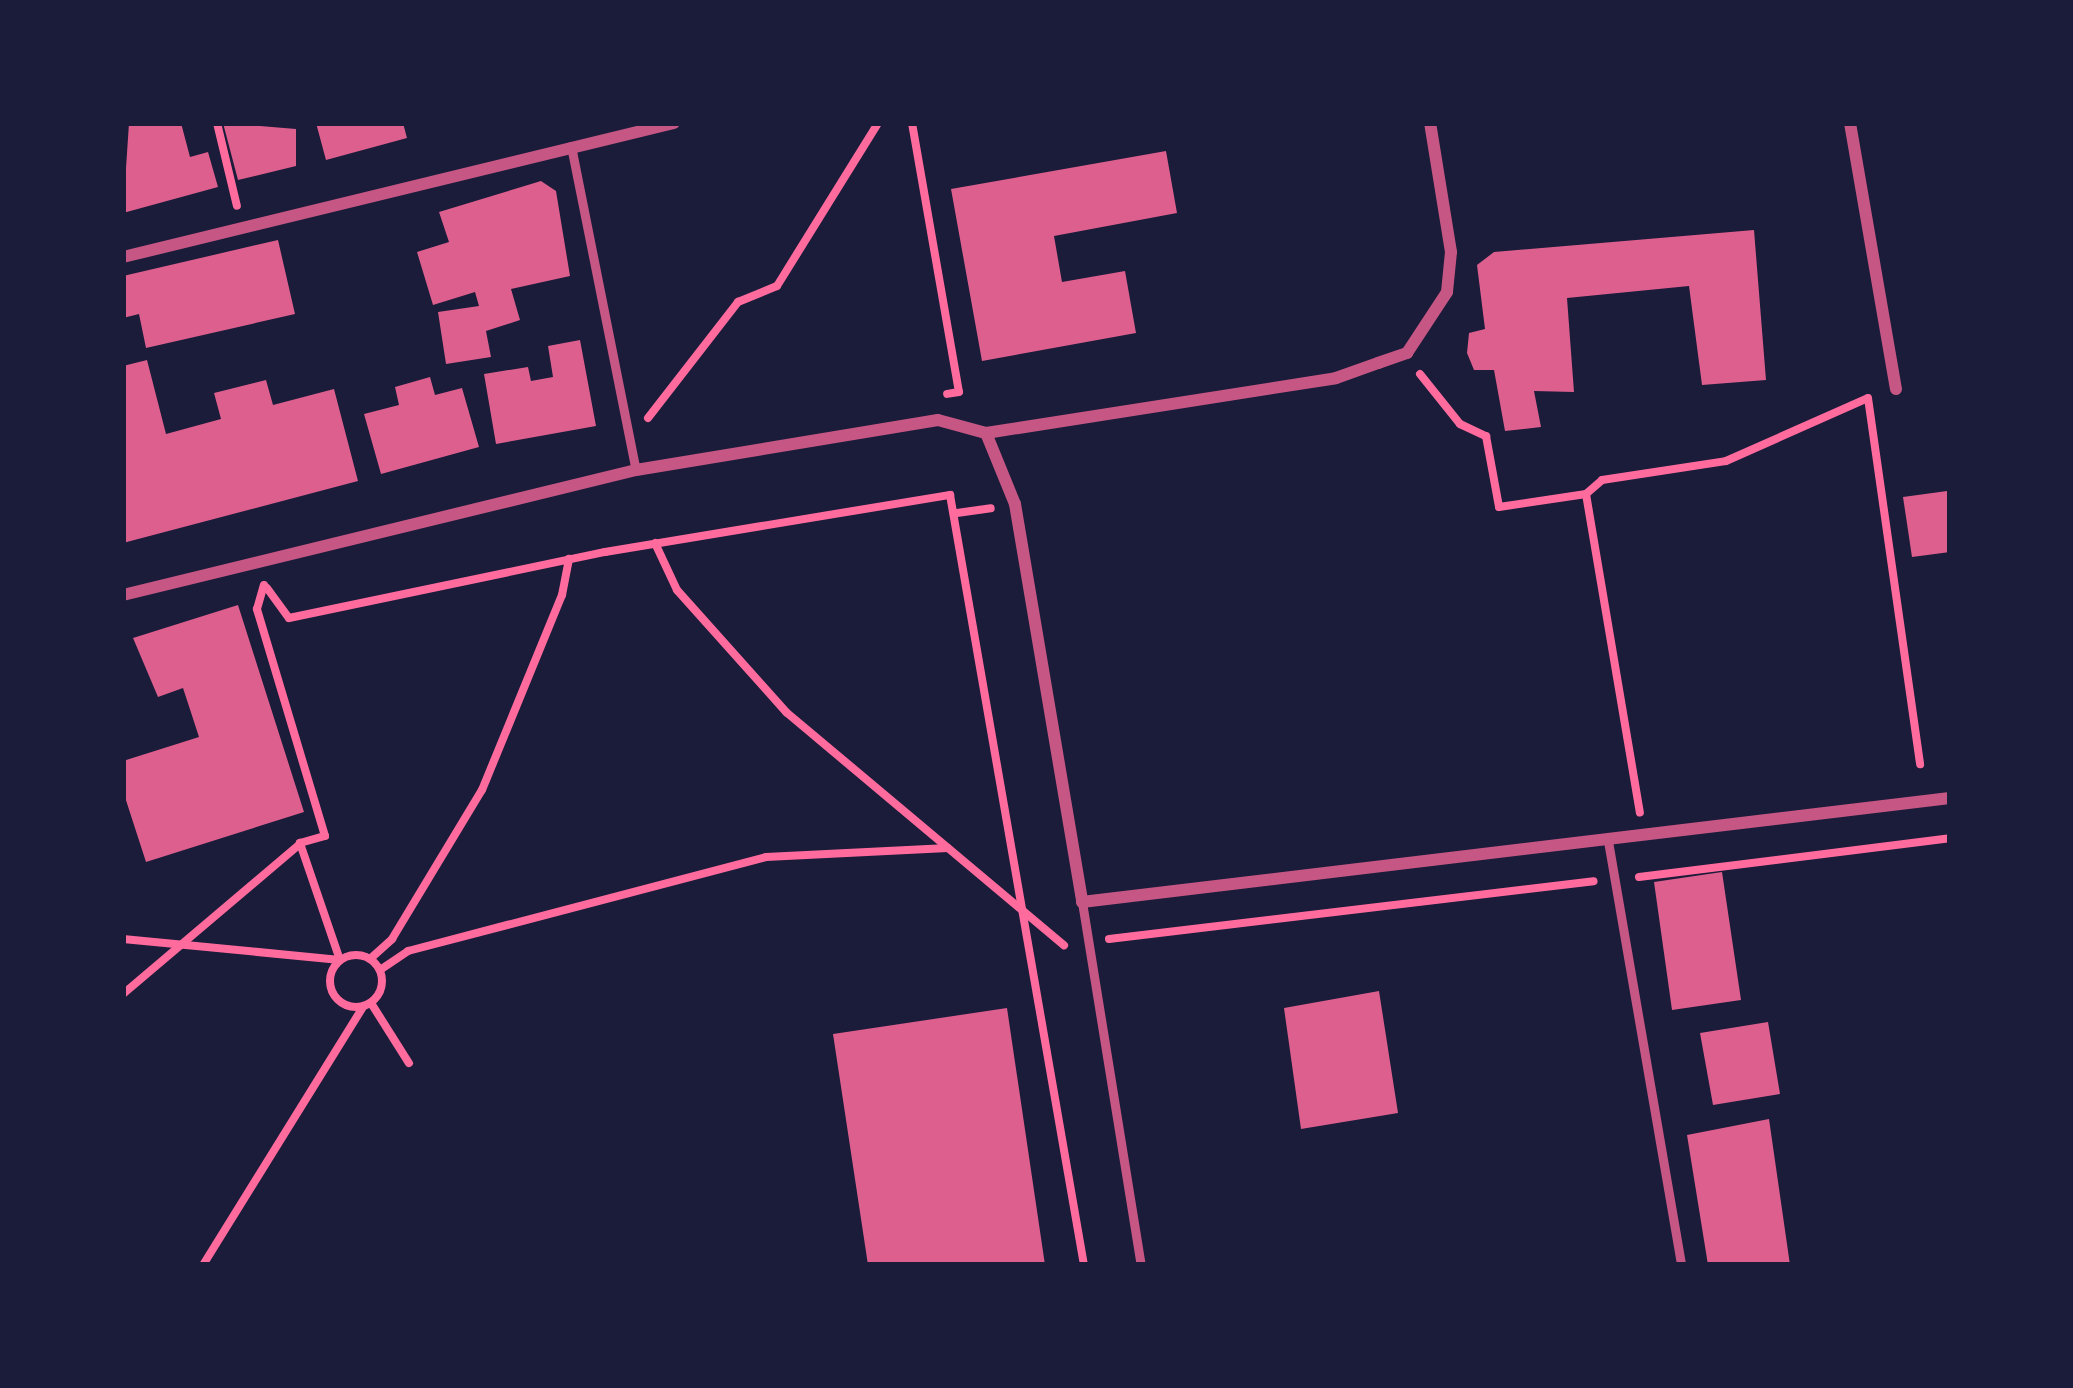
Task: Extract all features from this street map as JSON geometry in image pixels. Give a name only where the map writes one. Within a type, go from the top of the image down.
[{"type":"street","points":[[123,257],[674,123]]},
{"type":"street","points":[[123,595],[636,470],[938,420],[986,433],[1336,378],[1407,353],[1447,292],[1451,252],[1430,123]]},
{"type":"street","points":[[1850,123],[1896,389]]},
{"type":"street","points":[[986,433],[1015,503],[1082,902],[1950,797]]},
{"type":"lane","points":[[571,145],[636,470]]},
{"type":"lane","points":[[1608,841],[1681,1265]]},
{"type":"lane","points":[[1082,902],[1142,1265]]},
{"type":"path","points":[[217,123],[241,225]]},
{"type":"path","points":[[624,423],[647,419],[738,302],[777,286],[878,123]]},
{"type":"path","points":[[912,123],[959,392],[937,396]]},
{"type":"path","points":[[1407,353],[1451,415],[1486,436],[1499,507],[1586,494],[1602,480],[1726,461],[1868,398],[1921,764]]},
{"type":"path","points":[[647,419],[657,433]]},
{"type":"path","points":[[1586,494],[1654,876]]},
{"type":"path","points":[[264,584],[290,618],[569,559],[950,495],[1030,925],[1084,1265]]},
{"type":"path","points":[[655,543],[677,590],[786,712],[1060,946],[1950,838]]},
{"type":"path","points":[[123,939],[370,959],[392,938],[482,790],[562,595],[569,559]]},
{"type":"path","points":[[244,589],[264,584]]},
{"type":"path","points":[[123,994],[300,844],[325,836],[257,609],[264,584]]},
{"type":"path","points":[[300,844],[340,960],[332,994],[345,1006],[367,1005]]},
{"type":"path","points":[[380,970],[407,951],[766,857],[950,848]]},
{"type":"path","points":[[203,1265],[382,988],[380,970],[370,959]]},
{"type":"path","points":[[367,1005],[409,1063]]},
{"type":"building","points":[[129,123],[181,123],[190,157],[208,152],[218,187],[123,213]]},
{"type":"building","points":[[223,123],[296,129],[296,166],[238,180]]},
{"type":"building","points":[[316,123],[403,123],[407,138],[326,160]]},
{"type":"building","points":[[1166,151],[1177,213],[1054,236],[1062,282],[1125,271],[1136,333],[982,361],[951,189]]},
{"type":"building","points":[[541,181],[556,191],[570,276],[511,289],[520,320],[486,331],[491,357],[446,364],[438,312],[479,306],[475,292],[433,305],[417,252],[449,242],[439,212]]},
{"type":"building","points":[[1754,230],[1766,380],[1702,385],[1689,286],[1567,298],[1574,392],[1534,391],[1541,427],[1505,431],[1494,370],[1474,370],[1467,353],[1469,333],[1485,329],[1477,265],[1494,252]]},
{"type":"building","points":[[278,240],[295,314],[146,348],[139,314],[123,318],[123,276]]},
{"type":"building","points":[[580,340],[596,426],[496,444],[484,374],[528,367],[531,381],[553,377],[548,346]]},
{"type":"building","points":[[147,360],[166,434],[221,419],[214,393],[266,380],[273,405],[334,389],[358,481],[123,543],[123,366]]},
{"type":"building","points":[[430,377],[435,395],[462,388],[479,447],[381,474],[364,414],[399,405],[395,387]]},
{"type":"building","points":[[1947,491],[1950,552],[1912,557],[1903,497]]},
{"type":"building","points":[[238,605],[304,812],[146,862],[123,791],[123,761],[199,737],[183,688],[158,697],[133,638]]},
{"type":"building","points":[[1722,872],[1741,1000],[1672,1010],[1654,882]]},
{"type":"building","points":[[1379,991],[1398,1113],[1301,1129],[1284,1008]]},
{"type":"building","points":[[1007,1008],[1045,1265],[868,1265],[833,1034]]},
{"type":"building","points":[[1768,1022],[1780,1094],[1713,1105],[1700,1033]]},
{"type":"building","points":[[1769,1119],[1790,1265],[1708,1265],[1687,1135]]}]
